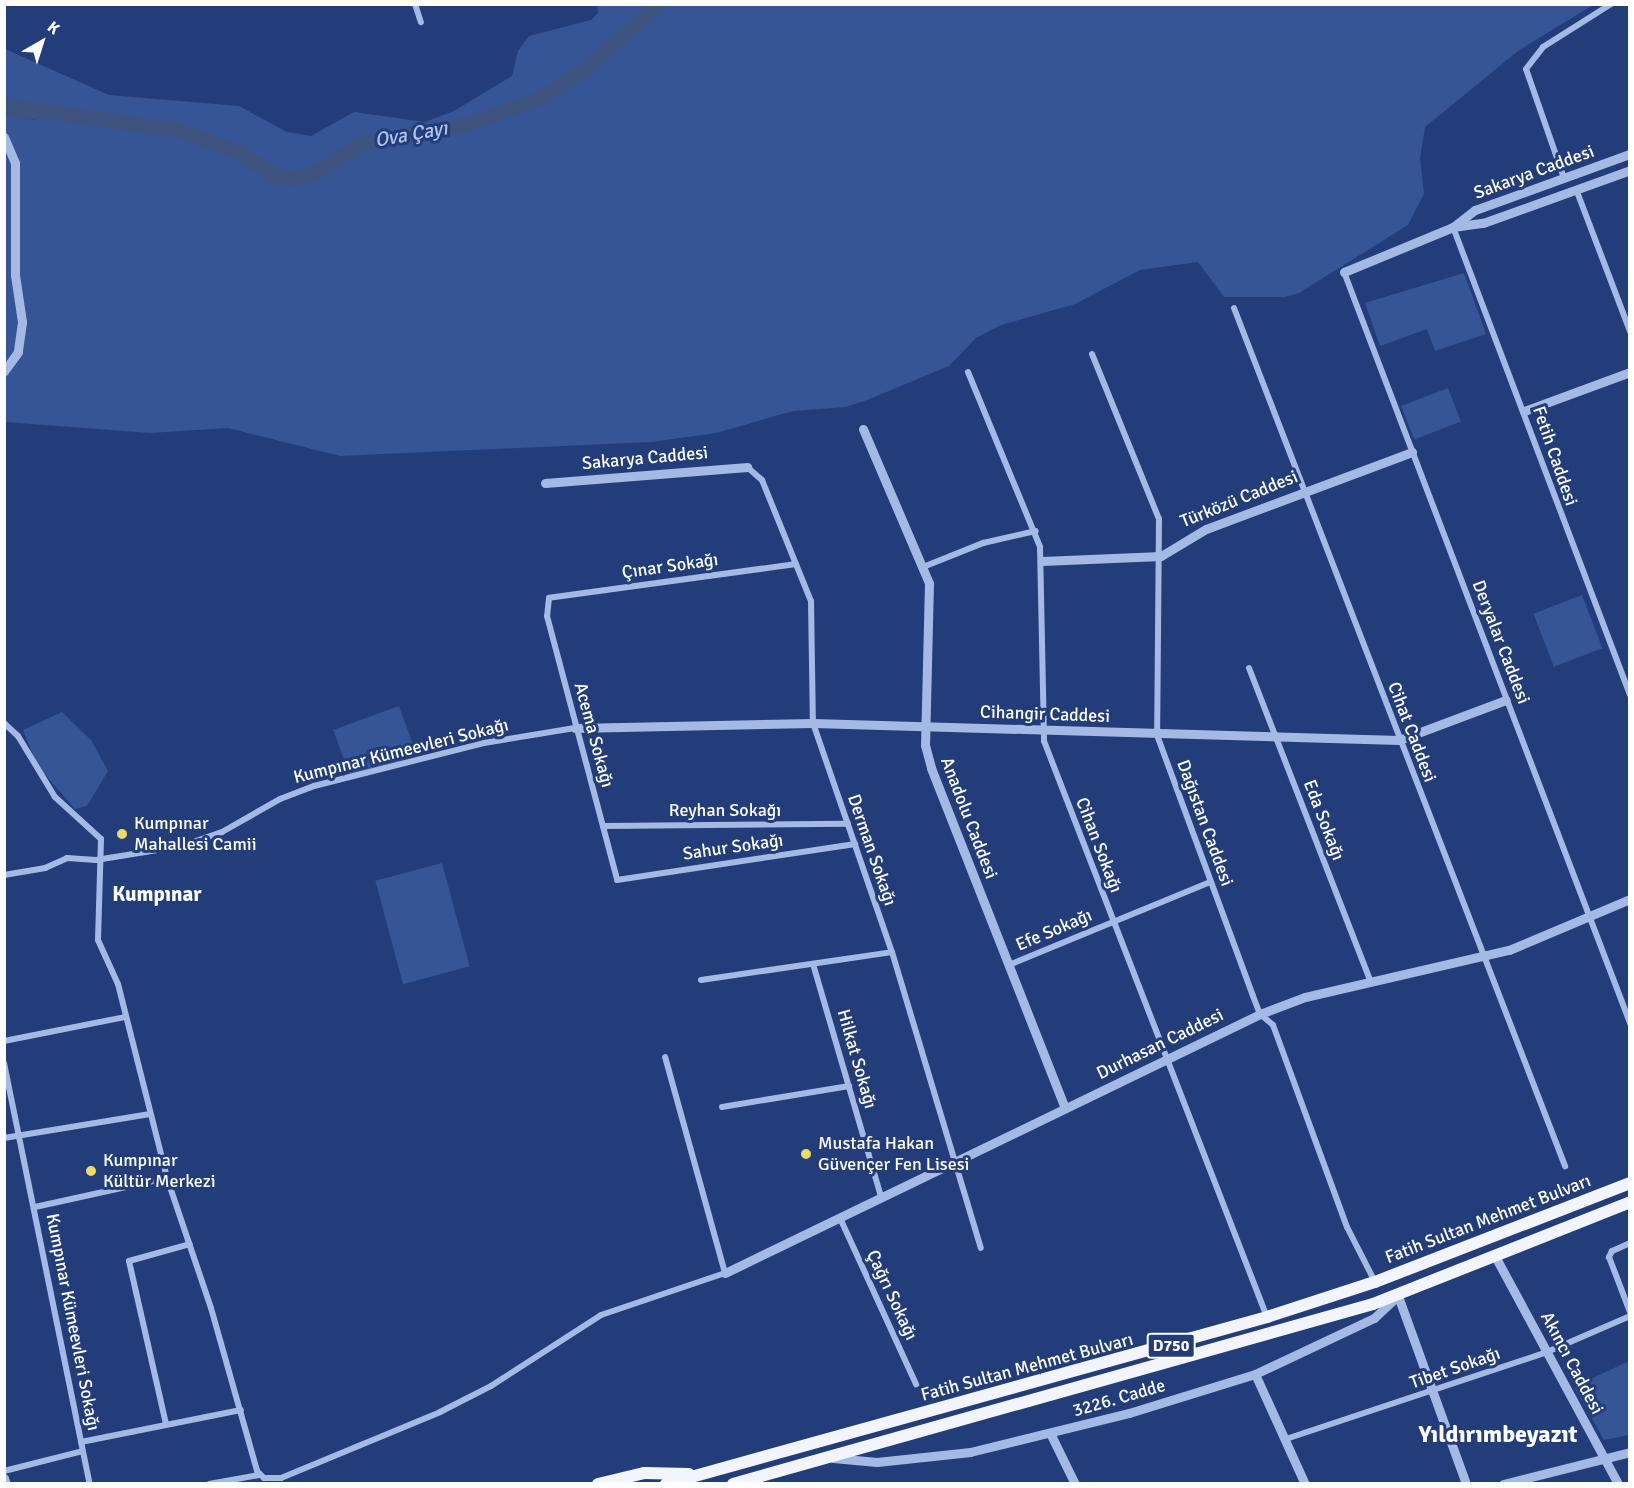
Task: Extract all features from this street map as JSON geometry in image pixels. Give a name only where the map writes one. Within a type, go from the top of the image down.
[{"type":"highway","name":"Fatih Sultan Mehmet Bulvarı","points":[[666,1484],[1267,1317],[1375,1282],[1629,1183]]},
{"type":"highway","name":"Fatih Sultan Mehmet Bulvarı","points":[[733,1484],[1201,1356],[1398,1296],[1629,1202]]},
{"type":"highway","points":[[598,1484],[659,1472],[702,1474]]},
{"type":"street","points":[[415,4],[421,22]]},
{"type":"street","points":[[1564,178],[1526,69],[1543,47],[1611,4]]},
{"type":"street","points":[[4,137],[15,163],[15,275],[22,322],[18,352],[4,371]]},
{"type":"street","name":"Sakarya Caddesi","points":[[1344,272],[1453,227],[1476,210],[1629,154]]},
{"type":"street","name":"Sakarya Caddesi","points":[[1453,227],[1483,223],[1629,170]]},
{"type":"street","points":[[1576,189],[1629,331]]},
{"type":"street","name":"Fetih Caddesi","points":[[1453,227],[1627,681],[1629,695]]},
{"type":"street","name":"Deryalar Caddesi","points":[[1344,272],[1629,1023]]},
{"type":"street","name":"Cihat Caddesi","points":[[1234,308],[1481,957],[1565,1166]]},
{"type":"street","name":"Dağıstan Caddesi","points":[[1092,354],[1153,497],[1161,556],[1157,735],[1260,1014],[1273,1025],[1347,1227],[1375,1282]]},
{"type":"street","name":"Cihan Sokağı","points":[[968,372],[1036,531],[1042,561],[1043,730],[1113,922],[1267,1317]]},
{"type":"street","points":[[1524,411],[1629,372]]},
{"type":"street","name":"Anadolu Caddesi","points":[[863,429],[923,567],[931,594],[926,727],[931,768],[1065,1108]]},
{"type":"street","name":"Türközü Caddesi","points":[[1161,556],[1189,536],[1303,490],[1412,452]]},
{"type":"street","name":"Sakarya Caddesi","points":[[545,483],[747,467]]},
{"type":"street","name":"Derman Sokağı","points":[[747,467],[762,480],[814,613],[813,723],[892,952],[981,1248]]},
{"type":"street","points":[[923,567],[982,543],[1036,531]]},
{"type":"street","points":[[1042,561],[1161,556]]},
{"type":"street","name":"Çınar Sokağı","points":[[549,598],[796,564]]},
{"type":"street","name":"Acema Sokağı","points":[[549,598],[547,616],[616,879]]},
{"type":"street","name":"Eda Sokağı","points":[[1249,668],[1371,983]]},
{"type":"street","name":"Cihangir Caddesi","points":[[575,728],[813,723],[1157,735],[1399,740],[1506,700]]},
{"type":"street","points":[[4,723],[18,736],[55,797],[98,834],[102,859],[96,930],[125,1017],[167,1178],[241,1410],[259,1475]]},
{"type":"street","name":"Kumpınar Kümeevleri Sokağı","points":[[4,875],[45,868],[67,858],[102,859],[206,839],[314,786],[457,750],[575,728]]},
{"type":"street","name":"Reyhan Sokağı","points":[[603,826],[848,824]]},
{"type":"street","name":"Sahur Sokağı","points":[[616,879],[855,844]]},
{"type":"street","name":"Efe Sokağı","points":[[1009,965],[1210,882]]},
{"type":"street","name":"Durhasan Caddesi","points":[[725,1273],[1260,1014],[1305,997],[1481,957],[1629,899]]},
{"type":"street","points":[[701,981],[892,952]]},
{"type":"street","name":"Hilkat Sokağı","points":[[813,964],[881,1197]]},
{"type":"street","points":[[4,1041],[125,1017]]},
{"type":"street","points":[[209,1484],[259,1475],[281,1478],[387,1435],[491,1386],[580,1325],[725,1273],[665,1057]]},
{"type":"street","name":"Kumpınar Kümeevleri Sokağı","points":[[4,1063],[89,1483]]},
{"type":"street","points":[[722,1107],[849,1086]]},
{"type":"street","points":[[4,1137],[150,1114]]},
{"type":"street","name":"Kumpınar Kümeevleri Sokağı","points":[[34,1207],[167,1178]]},
{"type":"street","name":"Çağrı Sokağı","points":[[840,1218],[916,1384]]},
{"type":"street","points":[[1629,1243],[1612,1251],[1610,1264],[1629,1314]]},
{"type":"street","points":[[166,1424],[129,1261],[189,1244]]},
{"type":"street","name":"Akıncı Caddesi","points":[[1496,1258],[1618,1484]]},
{"type":"street","points":[[1398,1296],[1431,1393],[1466,1484]]},
{"type":"street","name":"3226. Cadde","points":[[827,1458],[911,1459],[1051,1435],[1255,1374],[1374,1318],[1398,1296]]},
{"type":"street","name":"Tibet Sokağı","points":[[1286,1439],[1431,1393],[1547,1352],[1629,1314]]},
{"type":"street","points":[[1255,1374],[1305,1484]]},
{"type":"street","name":"Kumpınar Kümeevleri Sokağı","points":[[81,1442],[241,1410]]},
{"type":"street","points":[[1051,1435],[1075,1484]]},
{"type":"street","name":"Kumpınar Kümeevleri Sokağı","points":[[4,1471],[83,1451]]},
{"type":"street","points":[[1503,1484],[1629,1452]]},
{"type":"street","points":[[4,1478],[6,1484]]},
{"type":"shaded area","points":[[597,5],[1593,5],[1518,51],[1425,127],[1420,158],[1424,194],[1408,225],[1299,293],[1285,297],[1224,297],[1198,262],[1140,270],[1075,304],[1001,325],[976,338],[949,366],[867,400],[846,407],[793,411],[716,433],[651,442],[340,456],[228,428],[150,433],[5,422],[4,114],[32,120],[47,116],[52,106],[24,105],[5,96],[5,49],[109,95],[239,106],[287,132],[311,136],[354,112],[425,122],[454,111],[512,76],[518,51],[529,36],[591,20],[598,13]]},
{"type":"shaded area","points":[[5,96],[24,105],[53,108],[47,116],[31,120],[7,115]]},
{"type":"shaded area","points":[[1464,273],[1486,334],[1435,351],[1427,329],[1380,346],[1365,303]]},
{"type":"shaded area","points":[[1448,388],[1461,422],[1414,440],[1401,406]]},
{"type":"shaded area","points":[[1582,595],[1602,648],[1554,667],[1533,614]]},
{"type":"shaded area","points":[[399,706],[417,755],[351,779],[333,730]]},
{"type":"shaded area","points":[[62,712],[91,740],[108,771],[87,806],[75,809],[37,765],[23,730]]},
{"type":"shaded area","points":[[442,863],[470,966],[403,984],[375,881]]},
{"type":"shaded area","points":[[1629,1361],[1629,1435],[1604,1440],[1574,1387]]},
{"type":"waterway","name":"Ova Çayı","points":[[4,105],[177,130],[239,152],[274,176],[294,179],[315,172],[362,143],[468,124],[540,98],[585,69],[658,4]]},
{"type":"place","name":"Kumpınar Mahallesi Camii","points":[[122,834]]},
{"type":"place","name":"Mustafa Hakan Güvençer Fen Lisesi","points":[[806,1154]]},
{"type":"place","name":"Kumpınar Kültür Merkezi","points":[[91,1171]]},
{"type":"district","name":"Kumpınar","points":[[157,894]]},
{"type":"district","name":"Yıldırımbeyazıt","points":[[1498,1435]]}]
